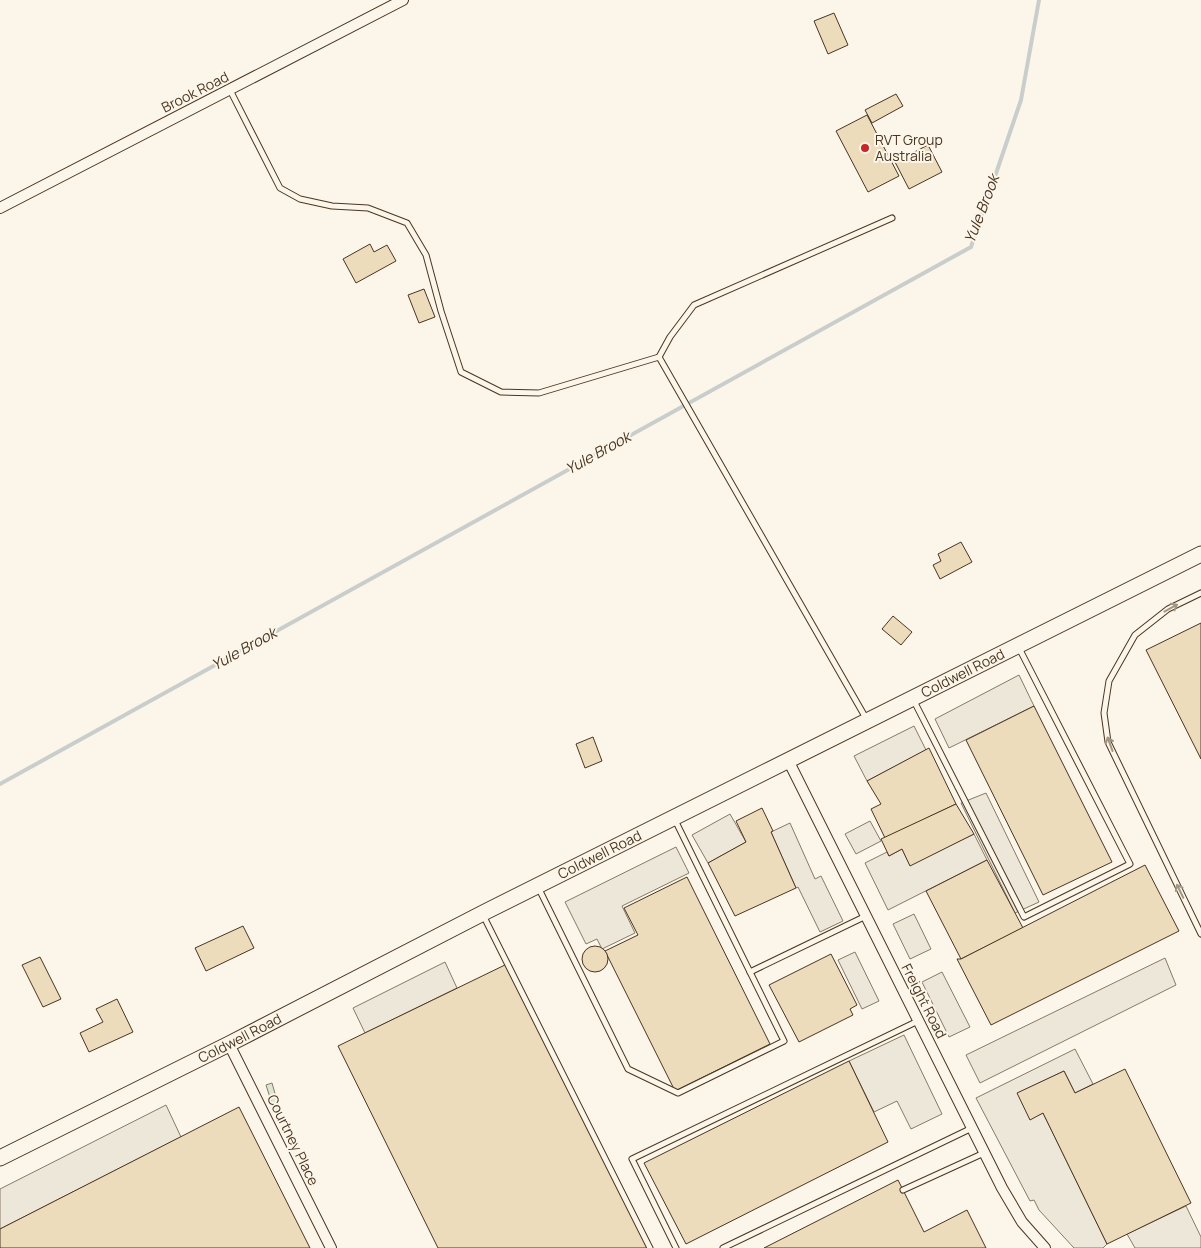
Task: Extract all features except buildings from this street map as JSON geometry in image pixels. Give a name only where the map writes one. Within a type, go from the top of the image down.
[{"type":"street","name":"Brook Road","points":[[0,208],[403,0]]},
{"type":"street","name":"Coldwell Road","points":[[0,1158],[229,1044],[482,913],[1201,554]]},
{"type":"street","name":"Freight Road","points":[[788,760],[1002,1188],[1022,1222],[1044,1248]]},
{"type":"street","name":"Courtney Place","points":[[229,1044],[331,1248]]},
{"type":"lane","points":[[230,90],[280,188],[300,199],[332,206],[368,208],[406,223],[426,255],[461,372],[501,392],[539,393],[659,357],[670,337],[694,305],[892,218]]},
{"type":"lane","points":[[659,357],[868,721]]},
{"type":"lane","points":[[1201,593],[1168,609],[1135,635],[1110,681],[1104,713],[1108,742],[1201,934]]},
{"type":"lane","points":[[912,698],[1024,917],[1130,864],[1018,645]]},
{"type":"lane","points":[[537,886],[628,1069],[678,1093],[784,1041],[674,818]]},
{"type":"lane","points":[[482,913],[650,1248]]},
{"type":"lane","points":[[750,972],[866,916]]},
{"type":"lane","points":[[676,1248],[632,1159],[918,1021]]},
{"type":"lane","points":[[723,1248],[972,1128]]},
{"type":"lane","points":[[903,1190],[984,1153]]},
{"type":"green space","points":[[272,1083],[280,1111],[274,1110],[266,1085]]},
{"type":"shaded area","points":[[1019,675],[1034,706],[949,748],[935,719]]},
{"type":"shaded area","points":[[914,726],[926,750],[867,781],[854,756]]},
{"type":"shaded area","points":[[986,793],[1039,902],[1015,913],[961,803]]},
{"type":"shaded area","points":[[730,814],[746,842],[708,863],[692,835]]},
{"type":"shaded area","points":[[870,821],[881,841],[856,854],[845,834]]},
{"type":"shaded area","points":[[790,823],[815,879],[821,876],[843,921],[820,932],[798,887],[796,888],[771,832]]},
{"type":"shaded area","points":[[974,834],[987,860],[888,910],[865,863],[887,852],[889,856],[902,849],[910,865]]},
{"type":"shaded area","points":[[676,847],[689,873],[622,906],[635,933],[602,949],[597,939],[586,944],[565,902]]},
{"type":"shaded area","points":[[914,914],[931,949],[910,959],[893,924]]},
{"type":"shaded area","points":[[855,952],[879,1001],[862,1009],[838,960]]},
{"type":"shaded area","points":[[1165,958],[1176,985],[980,1083],[966,1055]]},
{"type":"shaded area","points":[[445,962],[457,988],[365,1033],[353,1008]]},
{"type":"shaded area","points":[[942,972],[970,1027],[949,1037],[922,982]]},
{"type":"shaded area","points":[[904,1035],[942,1114],[911,1129],[897,1101],[874,1112],[849,1061]]},
{"type":"shaded area","points":[[1075,1049],[1093,1084],[1075,1093],[1064,1071],[1018,1093],[1030,1119],[1043,1113],[1107,1244],[1103,1248],[1074,1248],[1039,1210],[1034,1200],[1030,1201],[976,1098]]},
{"type":"shaded area","points":[[166,1105],[181,1137],[0,1229],[0,1189]]},
{"type":"shaded area","points":[[1186,1206],[1201,1237],[1201,1248],[1135,1248],[1127,1234]]},
{"type":"waterway","name":"Yule Brook","points":[[0,784],[971,247],[1021,100],[1039,0]]},
{"type":"place","name":"RVT Group Australia","points":[[865,148]]}]
